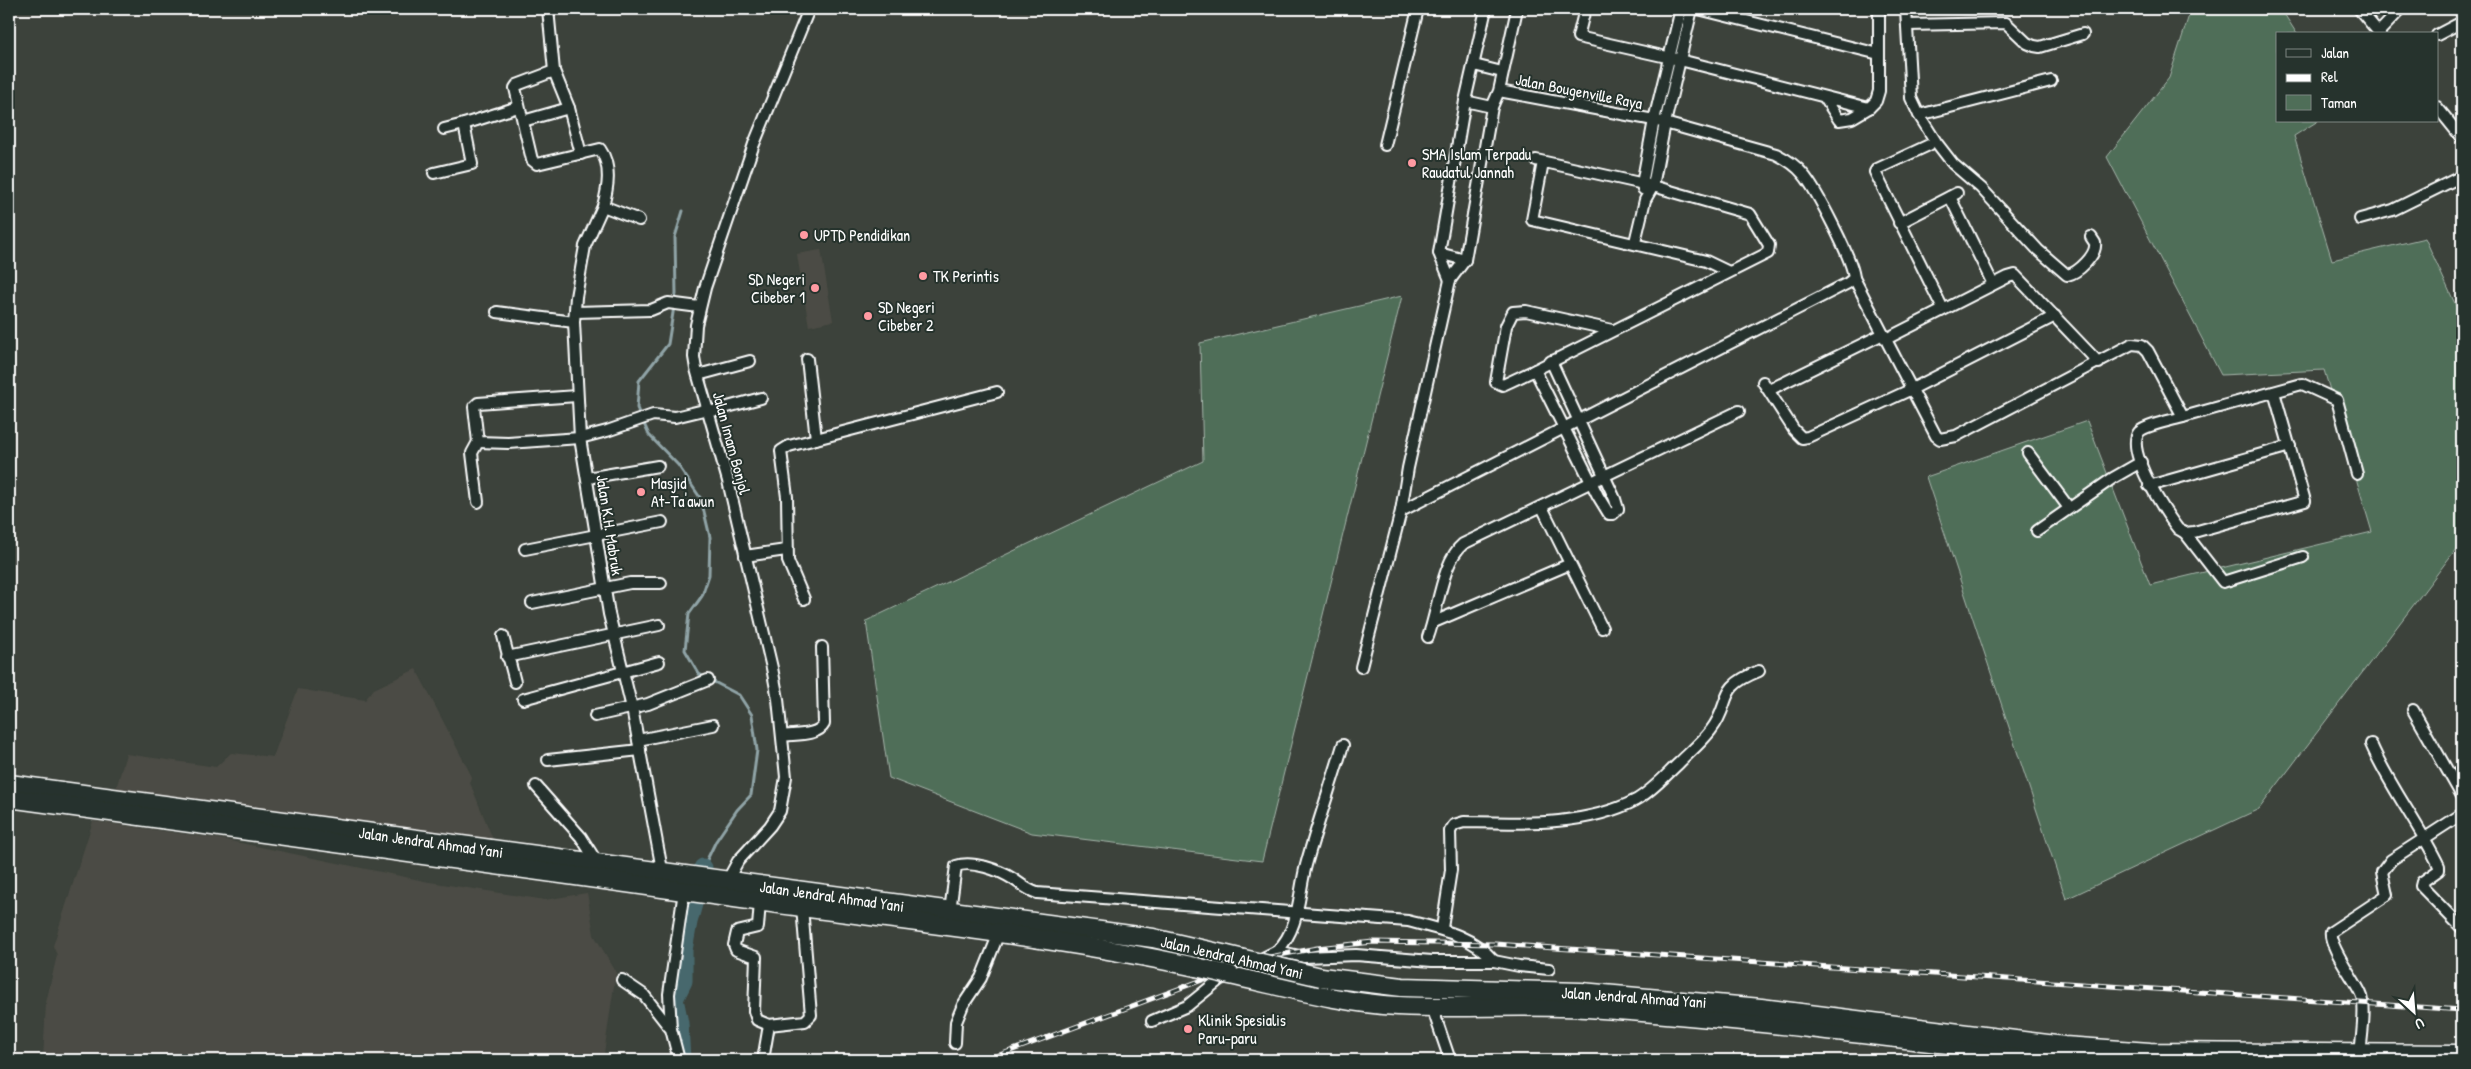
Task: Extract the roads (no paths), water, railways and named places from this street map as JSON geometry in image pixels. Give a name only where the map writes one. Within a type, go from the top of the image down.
[{"type":"highway","name":"Jalan Jendral Ahmad Yani","points":[[9,784],[598,864],[663,880]]},
{"type":"highway","name":"Jalan Jendral Ahmad Yani","points":[[9,798],[663,880],[703,887],[950,911],[1154,938],[1321,977],[1402,987],[1580,992],[1752,1007],[2064,1046],[2150,1052],[2360,1055],[2462,1054]]},
{"type":"highway","name":"Jalan Jendral Ahmad Yani","points":[[703,887],[760,902],[1115,950],[1359,1002],[1432,1006],[1585,1008],[1780,1024],[2079,1060]]},
{"type":"street","points":[[548,9],[554,71],[569,108],[581,154],[534,163],[518,107],[515,86],[554,71]]},
{"type":"street","name":"Jalan Imam Bonjol","points":[[703,887],[738,861],[770,826],[780,811],[785,788],[782,736],[774,676],[728,481],[698,376],[694,357],[694,344],[699,307],[754,144],[809,9]]},
{"type":"street","points":[[1385,145],[1418,9]]},
{"type":"street","points":[[1450,280],[1439,253],[1465,101],[1486,9]]},
{"type":"street","points":[[1361,666],[1401,511],[1408,468],[1450,280],[1466,260],[1492,107],[1499,91],[1517,9]]},
{"type":"street","points":[[1585,9],[1574,36],[1675,59],[1869,108]]},
{"type":"street","points":[[1635,242],[1645,200],[1653,186],[1665,123],[1681,9]]},
{"type":"street","points":[[1645,200],[1642,184],[1654,120],[1692,9]]},
{"type":"street","points":[[1698,9],[1739,14],[1879,54]]},
{"type":"street","points":[[1825,98],[1838,120],[1852,118],[1869,108],[1876,101],[1879,91],[1879,9]]},
{"type":"street","points":[[1906,9],[1911,98],[1936,142],[1953,164],[1981,188],[2038,250],[2067,275],[2073,274],[2094,251],[2095,243],[2091,237]]},
{"type":"street","points":[[2359,9],[2379,32]]},
{"type":"street","points":[[2381,32],[2401,9]]},
{"type":"street","points":[[2438,34],[2462,22]]},
{"type":"street","points":[[1907,24],[2006,23],[2012,26],[2027,43],[2040,47],[2083,34]]},
{"type":"street","points":[[1474,66],[1502,72]]},
{"type":"street","points":[[1919,115],[2051,81]]},
{"type":"street","name":"Jalan Bougenville Raya","points":[[1499,91],[1654,120],[1776,154],[1789,161],[1804,174],[1816,195],[1851,264],[1854,278],[1936,436],[1940,439],[1946,439],[2099,363],[2132,344],[2142,344],[2148,351],[2183,417]]},
{"type":"street","points":[[1465,101],[1492,107]]},
{"type":"street","points":[[444,129],[518,107]]},
{"type":"street","points":[[2438,107],[2462,138]]},
{"type":"street","points":[[523,122],[569,108]]},
{"type":"street","points":[[434,173],[472,164],[464,124]]},
{"type":"street","points":[[1929,145],[1877,169],[1875,172],[1943,309]]},
{"type":"street","name":"Jalan K.H. Mabruk","points":[[581,154],[600,149],[605,156],[608,185],[602,206],[584,246],[578,272],[574,317],[580,438],[605,589],[632,708],[663,880]]},
{"type":"street","points":[[1612,330],[1526,311],[1513,312],[1506,326],[1496,382],[1503,385],[1551,362],[1612,330],[1729,272],[1770,251],[1769,245],[1750,214],[1653,186],[1540,161],[1531,219],[1706,260],[1729,272]]},
{"type":"street","points":[[2360,219],[2393,210],[2462,176]]},
{"type":"street","points":[[1899,223],[1954,195],[1993,284]]},
{"type":"street","points":[[602,206],[639,220]]},
{"type":"street","points":[[1439,253],[1466,260]]},
{"type":"street","points":[[2055,316],[1912,389],[1840,423],[1802,438],[1794,430],[1766,386],[1884,336],[2016,275],[2055,316],[2099,363]]},
{"type":"street","points":[[1401,511],[1848,284],[1854,278]]},
{"type":"street","points":[[498,312],[574,317],[652,310],[673,304],[699,307]]},
{"type":"street","points":[[808,359],[816,439]]},
{"type":"street","points":[[698,376],[750,361]]},
{"type":"street","points":[[1535,370],[1562,428],[1604,507],[1609,514],[1613,514],[1618,509],[1551,362]]},
{"type":"street","points":[[2303,557],[2223,582],[2185,533],[2178,529],[2149,486],[2136,442],[2138,433],[2143,429],[2183,417],[2302,384],[2337,400],[2358,474]]},
{"type":"street","points":[[804,600],[791,571],[786,550],[787,497],[781,451],[789,446],[997,392]]},
{"type":"street","points":[[2185,533],[2305,500],[2274,392]]},
{"type":"street","points":[[478,502],[472,453],[478,442],[474,407],[478,403],[577,396]]},
{"type":"street","points":[[478,442],[508,443],[580,438],[607,432],[653,415],[675,417],[761,398]]},
{"type":"street","points":[[1428,637],[1450,563],[1457,550],[1469,541],[1592,484],[1739,411]]},
{"type":"street","points":[[2149,486],[2290,446]]},
{"type":"street","points":[[2028,453],[2069,508]]},
{"type":"street","points":[[2037,531],[2113,478],[2141,462]]},
{"type":"street","points":[[587,478],[658,466]]},
{"type":"street","points":[[1542,507],[1602,628]]},
{"type":"street","points":[[524,549],[662,522]]},
{"type":"street","points":[[745,556],[786,550]]},
{"type":"street","points":[[1434,622],[1570,564]]},
{"type":"street","points":[[532,603],[630,583],[661,583]]},
{"type":"street","points":[[507,658],[659,625]]},
{"type":"street","points":[[503,636],[507,658],[515,682]]},
{"type":"street","points":[[782,736],[812,732],[822,728],[824,724],[822,648]]},
{"type":"street","points":[[523,699],[623,670],[659,662]]},
{"type":"street","points":[[1442,928],[1450,870],[1450,831],[1454,824],[1464,822],[1550,822],[1598,814],[1638,799],[1672,769],[1712,729],[1730,688],[1748,675],[1759,671]]},
{"type":"street","points":[[595,716],[648,704],[708,680]]},
{"type":"street","points":[[2413,710],[2462,796]]},
{"type":"street","points":[[548,760],[639,745],[713,725]]},
{"type":"street","points":[[2371,744],[2385,772],[2426,838],[2440,868],[2422,882],[2422,886],[2462,928]]},
{"type":"street","points":[[1152,1021],[1187,1006],[1219,980],[1277,951],[1289,936],[1306,866],[1343,745]]},
{"type":"street","points":[[536,786],[581,837],[598,864]]},
{"type":"street","points":[[2360,1055],[2362,995],[2330,934],[2387,895],[2382,877],[2385,866],[2462,814]]},
{"type":"street","points":[[950,911],[956,866],[964,864],[987,868],[1010,877],[1029,891],[1037,893],[1408,921],[1442,928],[1475,943],[1494,960]]},
{"type":"street","points":[[679,1060],[671,1030],[669,994],[703,887]]},
{"type":"street","points":[[760,902],[758,927],[737,932],[734,945],[736,950],[756,957],[754,1011],[757,1020],[769,1025],[805,1021],[811,1015],[802,907]]},
{"type":"street","points":[[955,1043],[956,1022],[963,1005],[981,978],[999,933]]},
{"type":"street","points":[[1277,951],[1304,956],[1356,955],[1432,960],[1494,960],[1518,966],[1550,969]]},
{"type":"street","points":[[622,980],[644,995],[656,1008],[671,1030]]},
{"type":"street","points":[[1432,1006],[1450,1060]]},
{"type":"street","points":[[763,1060],[769,1025]]},
{"type":"waterway","points":[[683,211],[675,237],[676,294],[668,344],[639,381],[637,408],[649,435],[678,465],[701,499],[710,537],[709,575],[702,596],[689,614],[685,650],[699,674],[739,695],[752,715],[757,750],[751,795],[737,810],[716,841],[703,868]]},
{"type":"waterway","points":[[681,1060],[679,1023],[674,999],[683,981],[683,950],[688,922],[703,868]]},
{"type":"railway","points":[[986,1060],[1259,959],[1317,948],[1373,942],[1495,944],[2462,1010]]},
{"type":"place","name":"SMA Islam Terpadu Raudatul Jannah","points":[[1412,163]]},
{"type":"place","name":"UPTD Pendidikan","points":[[804,235]]},
{"type":"place","name":"TK Perintis","points":[[923,276]]},
{"type":"place","name":"SD Negeri Cibeber 1","points":[[815,288]]},
{"type":"place","name":"SD Negeri Cibeber 2","points":[[868,316]]},
{"type":"place","name":"Masjid At-Ta'awun","points":[[641,492]]},
{"type":"place","name":"Klinik Spesialis Paru-paru","points":[[1188,1029]]}]
